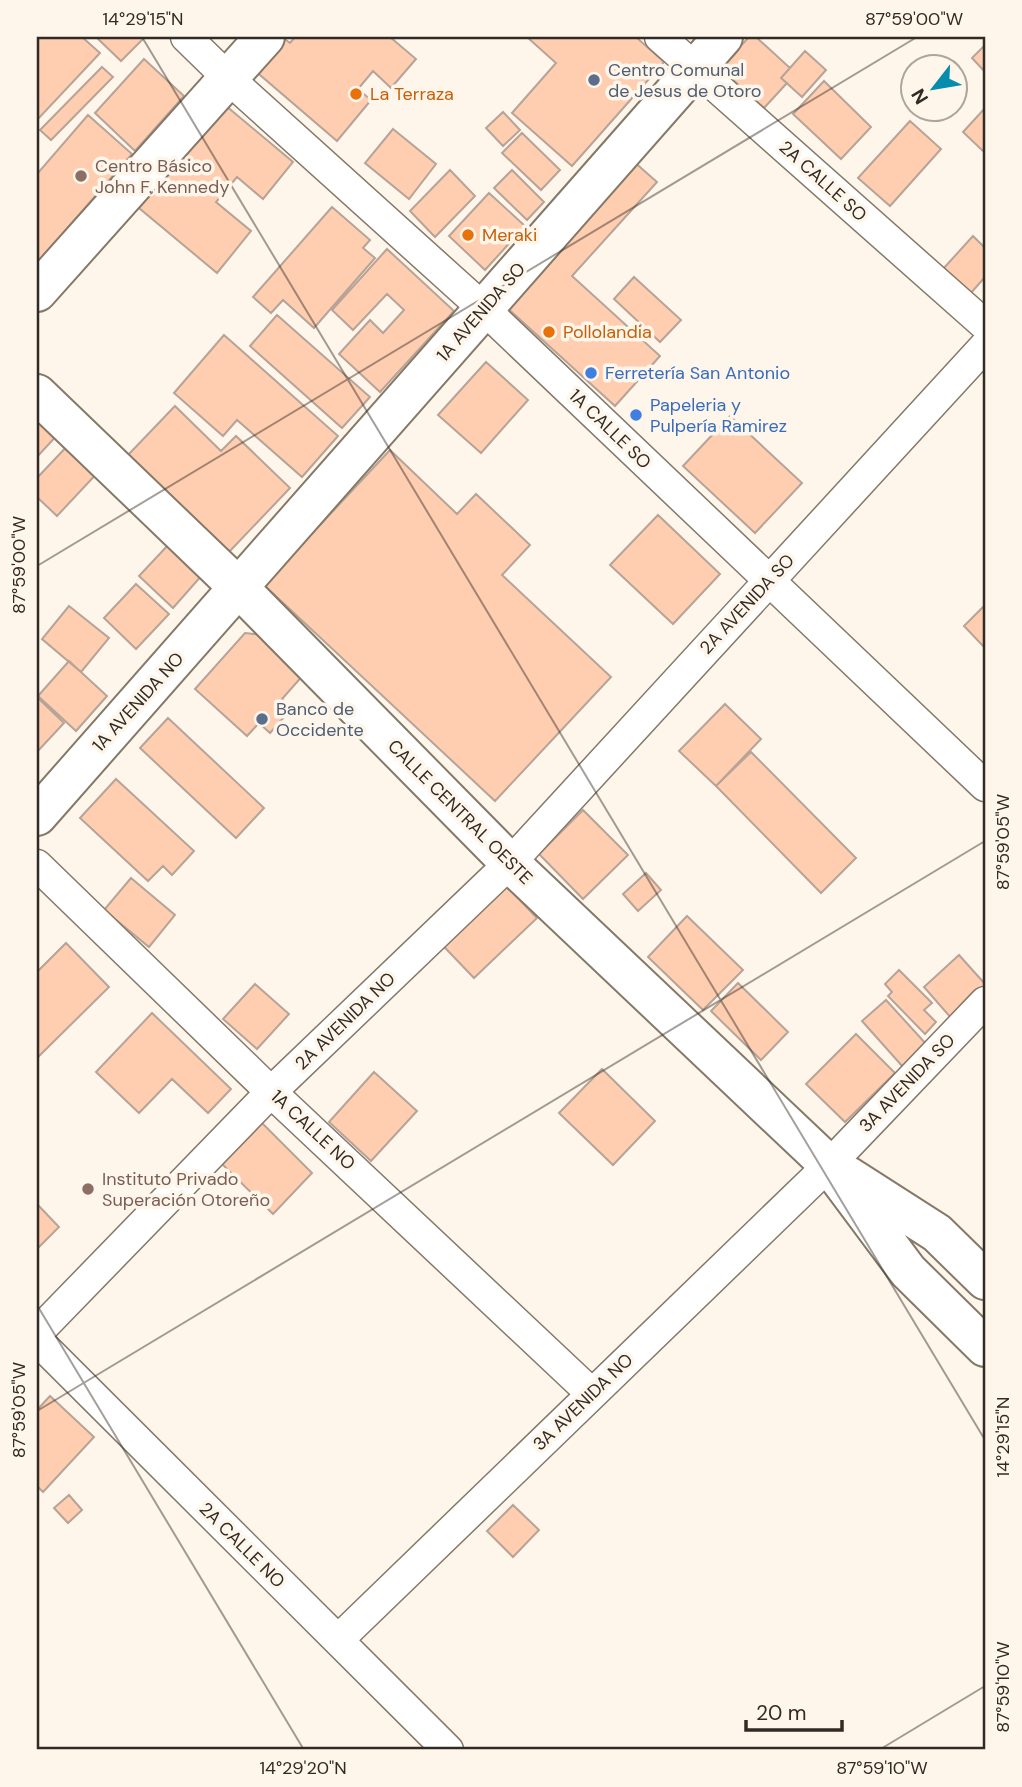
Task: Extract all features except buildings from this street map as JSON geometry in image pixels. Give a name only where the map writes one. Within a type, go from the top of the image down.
[{"type":"street","name":"1A CALLE SO","points":[[186,37],[484,309],[985,786]]},
{"type":"street","points":[[37,292],[265,37]]},
{"type":"street","name":"2A CALLE SO","points":[[660,37],[985,325]]},
{"type":"street","name":"1A AVENIDA SO","points":[[239,588],[723,37]]},
{"type":"street","name":"2A AVENIDA SO","points":[[510,863],[985,346]]},
{"type":"street","name":"CALLE CENTRAL OESTE","points":[[37,394],[239,588],[510,863],[829,1165],[908,1271],[985,1347]]},
{"type":"street","name":"1A AVENIDA NO","points":[[37,816],[239,588]]},
{"type":"street","name":"2A AVENIDA NO","points":[[37,1333],[271,1092],[510,863]]},
{"type":"street","name":"1A CALLE NO","points":[[37,865],[271,1092],[591,1393]]},
{"type":"street","name":"3A AVENIDA SO","points":[[829,1165],[985,1002]]},
{"type":"street","name":"CALLE CENTRAL OESTE","points":[[829,1165],[937,1233],[985,1279]]},
{"type":"street","name":"3A AVENIDA NO","points":[[338,1640],[829,1165]]},
{"type":"street","name":"2A CALLE NO","points":[[37,1340],[448,1750]]},
{"type":"place","name":"Centro Comunal de Jesus de Otoro","points":[[594,80]]},
{"type":"place","name":"La Terraza","points":[[356,94]]},
{"type":"place","name":"Centro Básico John F. Kennedy","points":[[81,176]]},
{"type":"place","name":"Meraki","points":[[468,235]]},
{"type":"place","name":"Pollolandia","points":[[549,332]]},
{"type":"place","name":"Ferretería San Antonio","points":[[591,373]]},
{"type":"place","name":"Papeleria y Pulpería Ramirez","points":[[636,415]]},
{"type":"place","name":"Banco de Occidente","points":[[262,719]]},
{"type":"place","name":"Instituto Privado Superación Otoreño","points":[[88,1189]]}]
